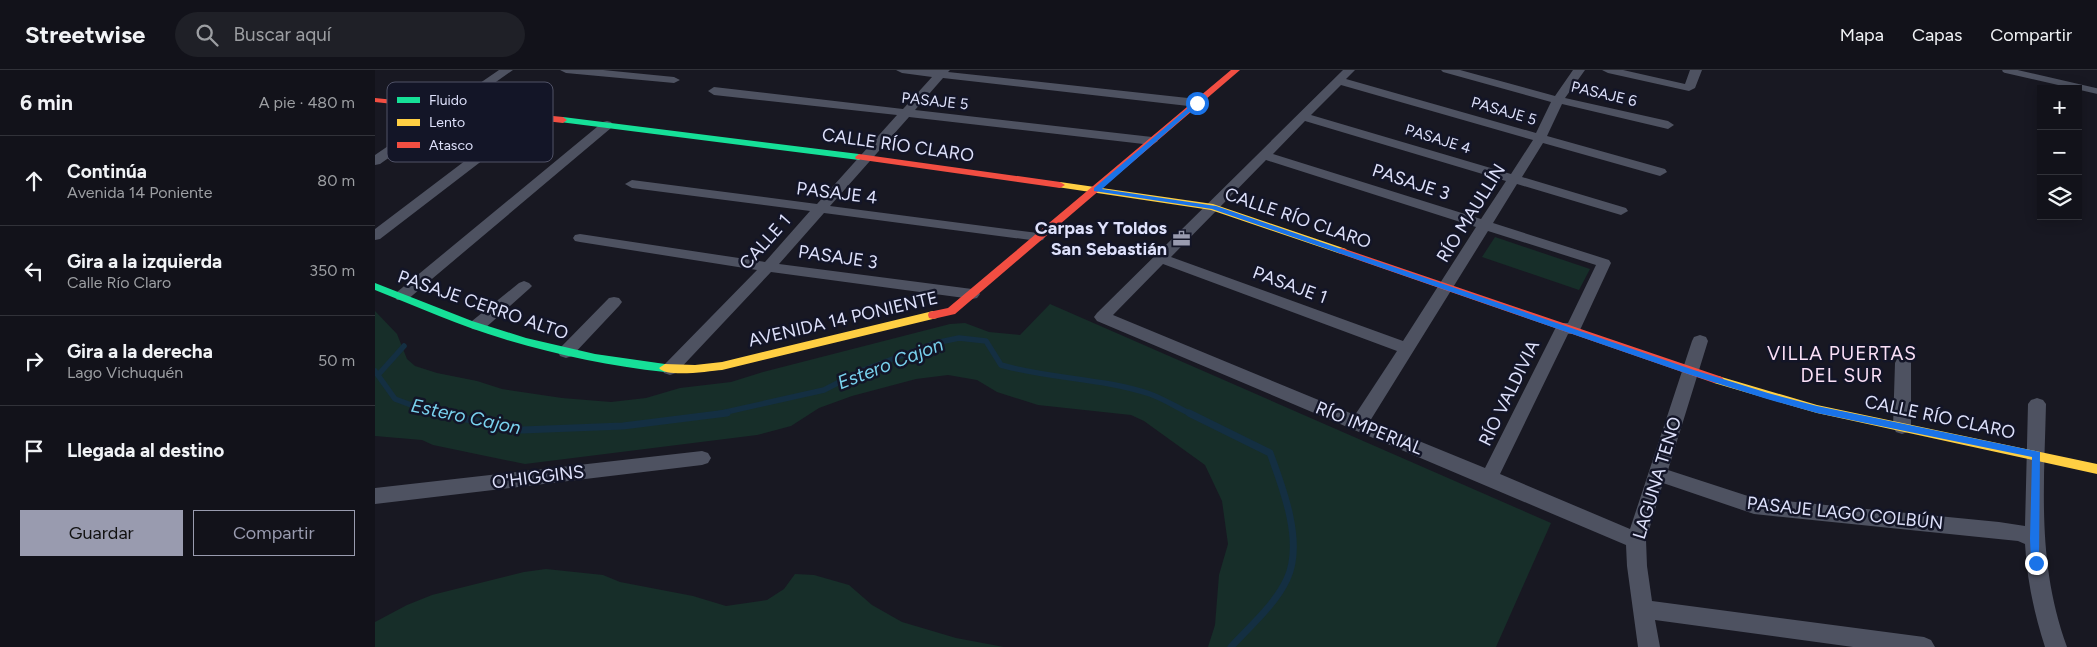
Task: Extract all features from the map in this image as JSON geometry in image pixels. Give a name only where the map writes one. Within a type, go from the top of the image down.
[{"type":"street","points":[[490,82],[507,70]]},
{"type":"street","points":[[566,70],[674,80]]},
{"type":"street","points":[[902,70],[942,72],[1197,103]]},
{"type":"street","name":"AVENIDA 14 PONIENTE","points":[[670,369],[703,369],[723,366],[951,312],[1236,70]]},
{"type":"street","points":[[1161,258],[1349,70]]},
{"type":"street","name":"PASAJE 6","points":[[1447,70],[1558,100],[1668,125]]},
{"type":"street","name":"RÍO MAULLÍN","points":[[1358,425],[1541,138],[1558,100],[1579,70]]},
{"type":"street","points":[[1608,70],[1689,88],[1696,70]]},
{"type":"street","name":"CALLE 1","points":[[670,369],[768,267],[942,72]]},
{"type":"street","name":"PASAJE 5","points":[[1339,81],[1660,172]]},
{"type":"street","name":"PASAJE 5","points":[[714,91],[1152,141]]},
{"type":"street","name":"PASAJE 4","points":[[1303,116],[1621,211]]},
{"type":"street","name":"CALLE RÍO CLARO","points":[[553,120],[865,158],[1213,207],[1691,372],[1767,396],[1817,409],[2097,469]]},
{"type":"street","points":[[402,296],[607,126]]},
{"type":"street","points":[[375,162],[387,154]]},
{"type":"street","name":"PASAJE 3","points":[[1264,155],[1604,263]]},
{"type":"street","points":[[375,236],[472,162]]},
{"type":"street","name":"PASAJE 4","points":[[632,184],[819,210],[1038,237]]},
{"type":"street","name":"PASAJE 3","points":[[580,238],[768,267],[972,294]]},
{"type":"street","name":"RÍO IMPERIAL","points":[[1161,258],[1101,317],[1358,425],[1490,477],[1636,540]]},
{"type":"street","name":"PASAJE 1","points":[[1161,258],[1406,348]]},
{"type":"street","name":"RÍO VALDIVIA","points":[[1490,477],[1604,263]]},
{"type":"street","name":"PASAJE CERRO ALTO","points":[[375,286],[545,348],[670,369]]},
{"type":"street","points":[[478,325],[524,286]]},
{"type":"street","points":[[566,352],[614,302]]},
{"type":"street","name":"LAGUNA TENO","points":[[1649,647],[1637,566],[1636,540],[1700,341]]},
{"type":"street","points":[[1902,427],[1903,363]]},
{"type":"street","points":[[2037,404],[2034,539],[2040,596],[2055,647]]},
{"type":"street","name":"O'HIGGINS","points":[[375,496],[702,458]]},
{"type":"street","name":"PASAJE LAGO COLBÚN","points":[[1658,474],[1754,506],[1999,530],[2021,533],[2034,539]]},
{"type":"street","points":[[1643,609],[1924,647]]},
{"type":"lane","points":[[2005,70],[2097,91]]},
{"type":"green space","points":[[1495,237],[1590,269],[1579,290],[1482,257]]},
{"type":"green space","points":[[1050,304],[1551,523],[1496,647],[1208,647],[1215,625],[1219,575],[1228,544],[1222,501],[1205,465],[1144,421],[1131,415],[1038,405],[997,392],[977,380],[948,375],[916,379],[852,396],[819,408],[791,426],[757,435],[525,464],[433,445],[422,440],[375,436],[375,311],[397,334],[407,359],[415,366],[502,389],[562,398],[611,402],[646,398],[680,388],[731,382],[950,324],[965,323],[989,332],[1020,335]]},
{"type":"green space","points":[[546,569],[603,575],[620,582],[693,596],[726,606],[767,600],[784,589],[795,574],[814,575],[849,585],[872,605],[902,622],[956,638],[1004,647],[375,647],[375,622],[407,605],[432,595],[524,572]]},
{"type":"waterway","name":"Estero Cajon","points":[[717,414],[824,390],[861,371],[935,343],[959,338],[986,341],[1001,365],[1019,370],[1094,381],[1132,389],[1155,396],[1189,413]]},
{"type":"waterway","points":[[378,375],[404,346]]},
{"type":"waterway","name":"Estero Cajon","points":[[375,371],[395,399],[436,413]]},
{"type":"waterway","name":"Estero Cajon","points":[[436,413],[442,414]]},
{"type":"waterway","name":"Estero Cajon","points":[[436,413],[522,430],[623,426],[727,413]]},
{"type":"waterway","name":"Estero Cajon","points":[[1189,413],[1270,453],[1281,482],[1290,516],[1293,549],[1292,565],[1287,579],[1276,598],[1231,647]]},
{"type":"traffic: fast","points":[[563,120],[859,157]]},
{"type":"traffic: fast","points":[[375,286],[431,309],[526,342],[595,358],[665,368]]},
{"type":"traffic: slow","points":[[1060,185],[1213,207],[1342,251]]},
{"type":"traffic: slow","points":[[665,368],[695,369],[722,366],[933,315]]},
{"type":"traffic: slow","points":[[1718,380],[1817,409],[2097,469]]},
{"type":"traffic: jam","points":[[933,315],[951,311],[1236,70]]},
{"type":"traffic: jam","points":[[375,100],[387,101]]},
{"type":"traffic: jam","points":[[553,119],[563,120]]},
{"type":"traffic: jam","points":[[859,157],[1060,185]]},
{"type":"traffic: jam","points":[[1342,251],[1718,380]]},
{"type":"place","name":"Carpas Y Toldos San Sebastián","points":[[1181,238]]},
{"type":"district","name":"VILLA PUERTAS DEL SUR","points":[[1842,364]]},
{"type":"route","points":[[1197,103],[1096,190],[1213,207],[1691,372],[1767,396],[1817,409],[2037,455],[2034,539],[2036,563]]}]
